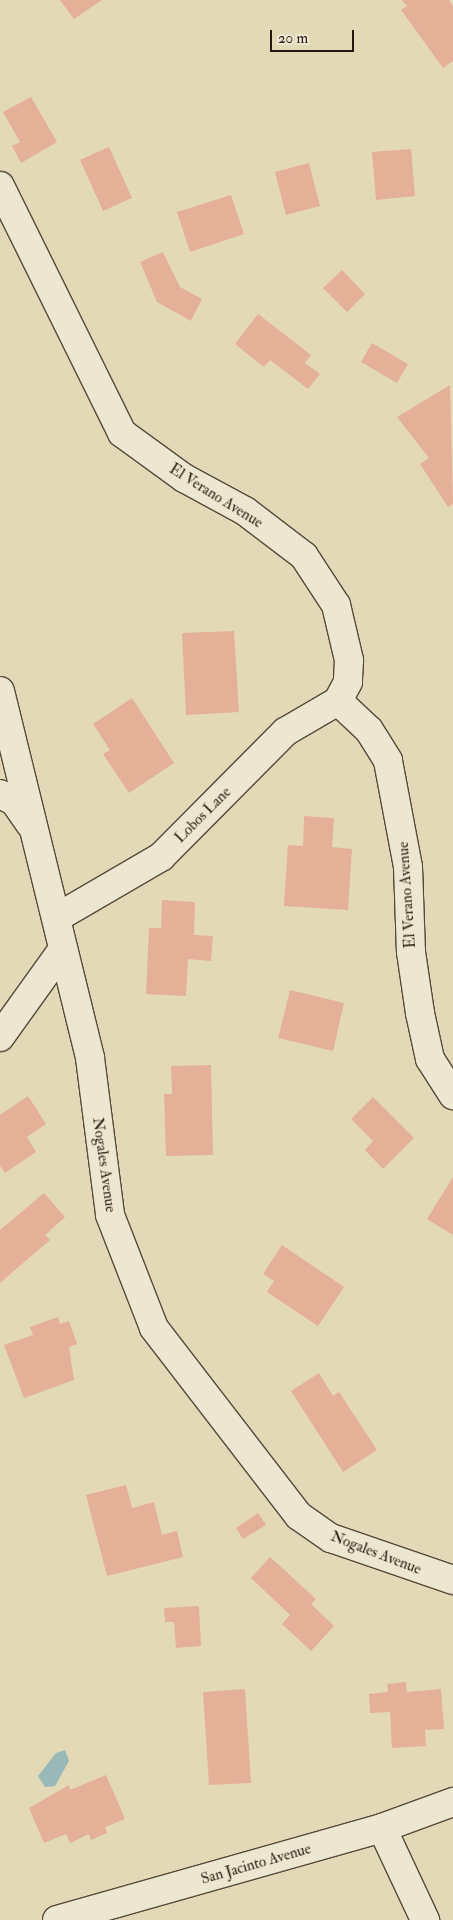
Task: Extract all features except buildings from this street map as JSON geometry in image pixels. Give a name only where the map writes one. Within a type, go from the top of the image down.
[{"type":"street","name":"El Verano Avenue","points":[[0,186],[122,433],[184,478],[245,511],[304,556],[324,580],[346,637],[348,682],[338,701],[369,730],[388,761],[408,867],[411,952],[422,1022],[430,1059],[453,1095]]},
{"type":"street","name":"Nogales Avenue","points":[[0,691],[58,917],[63,949],[90,1058],[110,1215],[154,1328],[300,1516],[331,1538],[453,1580]]},
{"type":"street","name":"Lobos Lane","points":[[58,917],[160,857],[285,732],[338,701]]},
{"type":"street","points":[[0,794],[14,800],[36,832]]},
{"type":"street","points":[[0,1037],[63,949]]},
{"type":"street","name":"San Jacinto Avenue","points":[[58,1920],[382,1828],[453,1802]]},
{"type":"street","points":[[382,1828],[425,1920]]},
{"type":"water","points":[[65,1750],[69,1761],[55,1786],[45,1787],[38,1776],[56,1753]]}]
